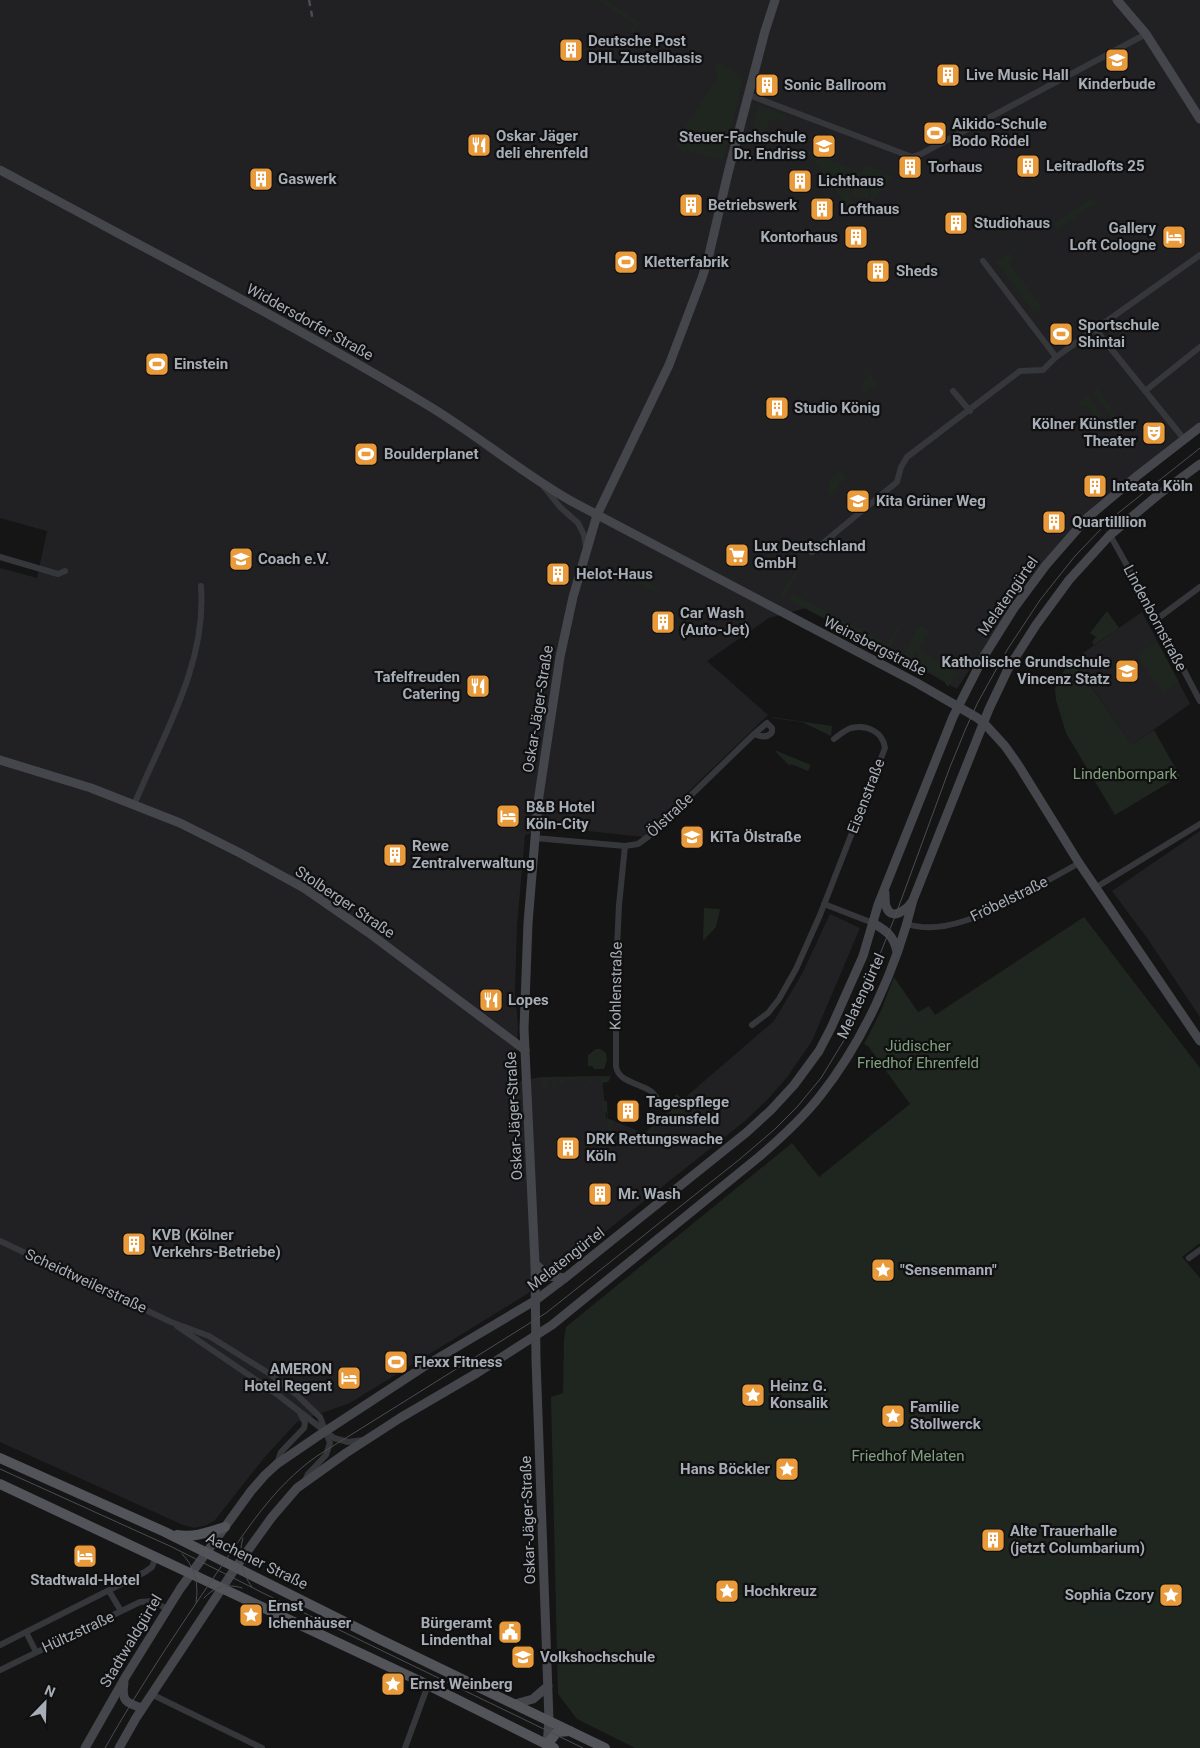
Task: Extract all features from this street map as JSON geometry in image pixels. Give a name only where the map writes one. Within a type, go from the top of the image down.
[{"type":"main road","name":"Oskar-Jäger-Straße","points":[[549,1747],[535,1264],[525,1050],[528,923],[538,802],[557,674],[573,596],[597,515],[669,365],[708,259],[728,173],[765,31],[775,0]]},
{"type":"main road","points":[[1117,0],[1146,34],[1200,119]]},
{"type":"main road","name":"Widdersdorfer Straße","points":[[0,170],[360,365],[426,404],[542,484],[597,515]]},
{"type":"main road","name":"Melatengürtel","points":[[206,1552],[250,1491],[277,1464],[428,1364],[536,1300],[747,1132],[794,1086],[819,1051],[840,1012],[868,941],[885,888],[959,706],[984,656],[1009,616],[1055,554],[1094,512],[1200,426]]},
{"type":"main road","name":"Melatengürtel","points":[[236,1567],[272,1517],[289,1496],[305,1481],[400,1418],[477,1373],[552,1325],[760,1156],[791,1129],[820,1097],[842,1066],[871,1014],[907,924],[913,900],[983,722],[1008,669],[1046,610],[1069,580],[1110,535],[1158,495],[1200,464]]},
{"type":"main road","name":"Weinsbergstraße","points":[[597,515],[959,706],[983,722],[1020,766],[1095,888],[1200,1041]]},
{"type":"main road","name":"Stolberger Straße","points":[[0,760],[91,788],[180,823],[304,888],[392,949],[525,1050]]},
{"type":"main road","points":[[885,888],[886,906],[891,913],[904,912],[913,900]]},
{"type":"main road","name":"Melatengürtel","points":[[874,923],[892,936],[896,952]]},
{"type":"main road","points":[[535,1264],[549,1276],[565,1278]]},
{"type":"main road","name":"Aachener Straße","points":[[0,1458],[165,1532],[381,1640],[605,1748]]},
{"type":"main road","points":[[0,1484],[428,1686],[549,1747],[557,1732],[571,1731]]},
{"type":"main road","points":[[165,1532],[192,1536],[225,1527]]},
{"type":"main road","name":"Stadtwaldgürtel","points":[[85,1748],[167,1609],[206,1552]]},
{"type":"main road","points":[[119,1748],[151,1694],[236,1567]]},
{"type":"main road","points":[[126,1676],[122,1694],[124,1700],[142,1708]]},
{"type":"main road","points":[[515,1704],[533,1699],[548,1686]]},
{"type":"street","points":[[749,95],[912,157],[924,153],[1146,34]]},
{"type":"street","points":[[812,552],[897,482],[900,467],[907,457],[1020,371],[1043,370],[1056,357],[1200,255]]},
{"type":"street","points":[[983,261],[1056,357]]},
{"type":"street","points":[[1095,329],[1184,439]]},
{"type":"street","points":[[1145,391],[1200,347]]},
{"type":"street","points":[[953,391],[970,410]]},
{"type":"street","points":[[542,484],[560,508],[578,523],[584,534],[587,549]]},
{"type":"street","name":"Lindenbornstraße","points":[[1110,535],[1200,701]]},
{"type":"street","points":[[0,557],[58,574],[65,572]]},
{"type":"street","points":[[134,805],[187,683],[195,658],[202,603],[201,586]]},
{"type":"street","points":[[1157,619],[1200,587]]},
{"type":"street","name":"Eisenstraße","points":[[752,1025],[768,1013],[787,986],[808,943],[885,748],[884,742],[878,733],[864,727],[850,728],[834,739]]},
{"type":"street","name":"Ölstraße","points":[[535,838],[624,846],[638,844],[649,836],[754,734]]},
{"type":"street","points":[[1095,888],[1200,824]]},
{"type":"street","name":"Kohlenstraße","points":[[624,846],[616,950],[616,1070],[624,1079],[651,1092],[660,1102]]},
{"type":"street","name":"Fröbelstraße","points":[[907,924],[919,928],[961,922],[986,913],[1079,863]]},
{"type":"street","points":[[824,904],[874,923]]},
{"type":"street","name":"Scheidtweilerstraße","points":[[0,1241],[171,1322],[209,1336],[270,1374],[298,1396],[320,1417],[329,1422],[339,1424]]},
{"type":"street","points":[[1189,1258],[1200,1250]]},
{"type":"street","name":"Scheidtweilerstraße","points":[[171,1322],[254,1379],[325,1432],[342,1441],[366,1440]]},
{"type":"street","points":[[277,1464],[285,1446],[304,1428],[305,1423],[299,1412]]},
{"type":"street","name":"Scheidtweilerstraße","points":[[305,1481],[308,1474],[323,1460],[329,1449],[330,1443],[320,1417]]},
{"type":"street","name":"Hültzstraße","points":[[0,1645],[109,1591],[152,1567],[156,1556]]},
{"type":"street","name":"Hültzstraße","points":[[109,1591],[121,1612]]},
{"type":"street","name":"Hültzstraße","points":[[0,1670],[140,1602],[148,1600],[157,1602],[167,1609]]},
{"type":"street","name":"Hültzstraße","points":[[26,1632],[36,1652]]},
{"type":"street","points":[[405,1748],[428,1686]]},
{"type":"street","points":[[151,1694],[261,1748]]},
{"type":"shaded area","points":[[0,0],[1200,0],[1200,422],[1096,504],[1074,527],[1025,584],[957,689],[810,607],[769,618],[707,661],[768,715],[660,819],[644,837],[549,827],[525,835],[517,926],[515,993],[518,1026],[515,1082],[541,1077],[602,1076],[606,1118],[644,1133],[774,1021],[802,974],[830,914],[860,928],[812,1041],[788,1076],[745,1121],[527,1294],[350,1403],[297,1422],[264,1458],[215,1520],[207,1525],[194,1528],[183,1525],[0,1442],[0,568],[37,578],[47,531],[0,518]]},
{"type":"shaded area","name":"Katholische Grundschule Vincenz Statz","points":[[1142,612],[1190,704],[1132,745],[1073,660]]},
{"type":"shaded area","points":[[1200,831],[1200,1017],[1147,938],[1112,891]]},
{"type":"green space","points":[[599,0],[606,0],[638,22],[639,24],[633,32],[630,32],[635,24]]},
{"type":"green space","points":[[719,62],[743,78],[723,160],[681,150],[677,146],[677,140],[718,77],[715,67]]},
{"type":"green space","points":[[758,105],[787,116],[785,122],[775,119],[769,122],[761,141],[750,138]]},
{"type":"green space","points":[[806,150],[860,172],[868,165],[892,176],[864,213],[859,216],[853,214]],"holes":[[[860,182],[869,187],[871,194],[869,201],[860,205],[851,200],[850,191],[853,185]]]},
{"type":"green space","points":[[855,188],[867,188],[870,192],[868,198],[854,198],[852,195]]},
{"type":"green space","points":[[1093,197],[1097,204],[1057,230],[1053,224],[1010,255],[1014,259],[1009,263],[1043,308],[1035,314],[996,262]]},
{"type":"green space","points":[[869,372],[878,384],[864,394],[861,391],[864,380]]},
{"type":"green space","points":[[1097,388],[1117,415],[1113,418],[1093,392]]},
{"type":"green space","points":[[1088,396],[1102,415],[1097,419],[1088,407],[1085,408],[1083,406],[1080,408],[1078,404]]},
{"type":"green space","points":[[841,470],[847,478],[838,485],[840,489],[831,496],[827,492],[831,476]]},
{"type":"green space","points":[[809,549],[784,598],[780,596]]},
{"type":"green space","points":[[614,564],[660,588],[655,592],[651,588],[649,590],[613,566]]},
{"type":"green space","points":[[792,593],[888,644],[898,626],[900,627],[891,646],[886,648],[789,600]]},
{"type":"green space","points":[[1107,611],[1119,628],[1094,645],[1092,642],[1096,637],[1090,633]]},
{"type":"green space","points":[[919,625],[930,630],[919,649],[957,673],[948,687],[943,680],[916,662],[919,653],[916,652],[910,661],[905,659],[904,654]]},
{"type":"green space","points":[[1157,642],[1179,682],[1163,693],[1136,654]]},
{"type":"green space","name":"Lindenbornpark","points":[[1071,658],[1132,745],[1154,730],[1180,776],[1115,815],[1066,733],[1056,700],[1055,688]]},
{"type":"green space","points":[[772,717],[832,726],[831,736],[802,722]]},
{"type":"green space","points":[[775,751],[811,765],[808,771],[791,764],[790,766]]},
{"type":"green space","points":[[704,908],[720,909],[716,927],[703,941]]},
{"type":"green space","name":"Friedhof Melaten","points":[[1084,917],[1200,1068],[1200,1243],[1182,1257],[1200,1278],[1200,1748],[635,1748],[577,1719],[558,1694],[551,1397],[563,1393],[566,1327],[792,1143],[819,1177],[910,1104],[868,1046],[864,1044],[880,1013],[894,977],[918,1012],[929,1006],[935,1015]]},
{"type":"green space","points":[[596,1049],[606,1053],[607,1060],[604,1069],[594,1069],[592,1066],[588,1066],[588,1055]]},
{"type":"green space","points":[[611,1076],[608,1082],[601,1083],[601,1077],[592,1078],[592,1083],[590,1083],[589,1078],[578,1078],[575,1084],[575,1079],[563,1079],[563,1084],[560,1084],[560,1079],[554,1079],[554,1090],[552,1079],[547,1079],[547,1090],[545,1090],[545,1086],[542,1086],[542,1078]]},
{"type":"green space","points":[[676,1094],[692,1105],[667,1124],[663,1121],[629,1149],[623,1142],[624,1140],[630,1145],[667,1117]]},
{"type":"green space","points":[[602,1101],[607,1101],[608,1119],[615,1121],[610,1133],[610,1141],[616,1141],[604,1149],[604,1146],[609,1145],[607,1113],[603,1112]]},
{"type":"tram line","points":[[105,1748],[159,1660],[238,1542],[261,1510],[301,1468],[317,1456],[546,1313],[740,1159],[797,1107],[821,1078],[849,1032],[966,728],[1007,650],[1040,600],[1075,556],[1117,514],[1200,448]]},
{"type":"tram line","points":[[0,1469],[172,1547],[583,1748]]},
{"type":"tram line","points":[[243,1538],[241,1551],[243,1570],[252,1587]]},
{"type":"tram line","points":[[182,1554],[190,1564],[195,1576],[196,1602]]},
{"type":"tram line","points":[[204,1598],[212,1591],[221,1587],[242,1588]]},
{"type":"railway","points":[[309,0],[313,21]]},
{"type":"place","name":"Deutsche Post DHL Zustellbasis","points":[[571,50]]},
{"type":"place","name":"Kinderbude","points":[[1117,60]]},
{"type":"place","name":"Live Music Hall","points":[[948,75]]},
{"type":"place","name":"Sonic Ballroom","points":[[767,85]]},
{"type":"place","name":"Aikido-Schule Bodo Rödel","points":[[935,133]]},
{"type":"place","name":"Oskar Jäger deli ehrenfeld","points":[[479,145]]},
{"type":"place","name":"Steuer-Fachschule Dr. Endriss","points":[[824,146]]},
{"type":"place","name":"Leitradlofts 25","points":[[1028,166]]},
{"type":"place","name":"Torhaus","points":[[910,167]]},
{"type":"place","name":"Gaswerk","points":[[261,179]]},
{"type":"place","name":"Lichthaus","points":[[800,181]]},
{"type":"place","name":"Betriebswerk","points":[[691,205]]},
{"type":"place","name":"Lofthaus","points":[[822,209]]},
{"type":"place","name":"Studiohaus","points":[[956,223]]},
{"type":"place","name":"Kontorhaus","points":[[856,237]]},
{"type":"place","name":"Gallery Loft Cologne","points":[[1174,237]]},
{"type":"place","name":"Kletterfabrik","points":[[626,262]]},
{"type":"place","name":"Sheds","points":[[878,271]]},
{"type":"place","name":"Sportschule Shintai","points":[[1061,334]]},
{"type":"place","name":"Einstein","points":[[157,364]]},
{"type":"place","name":"Studio König","points":[[777,408]]},
{"type":"place","name":"Kölner Künstler Theater","points":[[1154,433]]},
{"type":"place","name":"Boulderplanet","points":[[366,454]]},
{"type":"place","name":"Inteata Köln","points":[[1095,486]]},
{"type":"place","name":"Kita Grüner Weg","points":[[858,501]]},
{"type":"place","name":"Quartilllion","points":[[1054,522]]},
{"type":"place","name":"Lux Deutschland GmbH","points":[[737,555]]},
{"type":"place","name":"Coach e.V.","points":[[241,559]]},
{"type":"place","name":"Helot-Haus","points":[[558,574]]},
{"type":"place","name":"Car Wash (Auto-Jet)","points":[[663,622]]},
{"type":"place","name":"Katholische Grundschule Vincenz Statz","points":[[1127,671]]},
{"type":"place","name":"Tafelfreuden Catering","points":[[478,686]]},
{"type":"place","name":"B&B Hotel Köln-City","points":[[508,816]]},
{"type":"place","name":"KiTa Ölstraße","points":[[692,837]]},
{"type":"place","name":"Rewe Zentralverwaltung","points":[[395,855]]},
{"type":"place","name":"Lopes","points":[[491,1000]]},
{"type":"place","name":"Tagespflege Braunsfeld","points":[[628,1111]]},
{"type":"place","name":"DRK Rettungswache Köln","points":[[568,1148]]},
{"type":"place","name":"Mr. Wash","points":[[600,1194]]},
{"type":"place","name":"KVB (Kölner Verkehrs-Betriebe)","points":[[134,1244]]},
{"type":"place","name":"\"Sensenmann\"","points":[[883,1270]]},
{"type":"place","name":"Flexx Fitness","points":[[396,1362]]},
{"type":"place","name":"AMERON Hotel Regent","points":[[349,1378]]},
{"type":"place","name":"Heinz G. Konsalik","points":[[753,1395]]},
{"type":"place","name":"Familie Stollwerck","points":[[893,1416]]},
{"type":"place","name":"Hans Böckler","points":[[787,1469]]},
{"type":"place","name":"Alte Trauerhalle (jetzt Columbarium)","points":[[993,1540]]},
{"type":"place","name":"Stadtwald-Hotel","points":[[85,1556]]},
{"type":"place","name":"Hochkreuz","points":[[727,1591]]},
{"type":"place","name":"Sophia Czory","points":[[1171,1595]]},
{"type":"place","name":"Ernst Ichenhäuser","points":[[251,1615]]},
{"type":"place","name":"Bürgeramt Lindenthal","points":[[510,1632]]},
{"type":"place","name":"Volkshochschule","points":[[523,1657]]},
{"type":"place","name":"Ernst Weinberg","points":[[393,1684]]},
{"type":"park label","name":"Jüdischer Friedhof Ehrenfeld","points":[[918,1054]]}]
